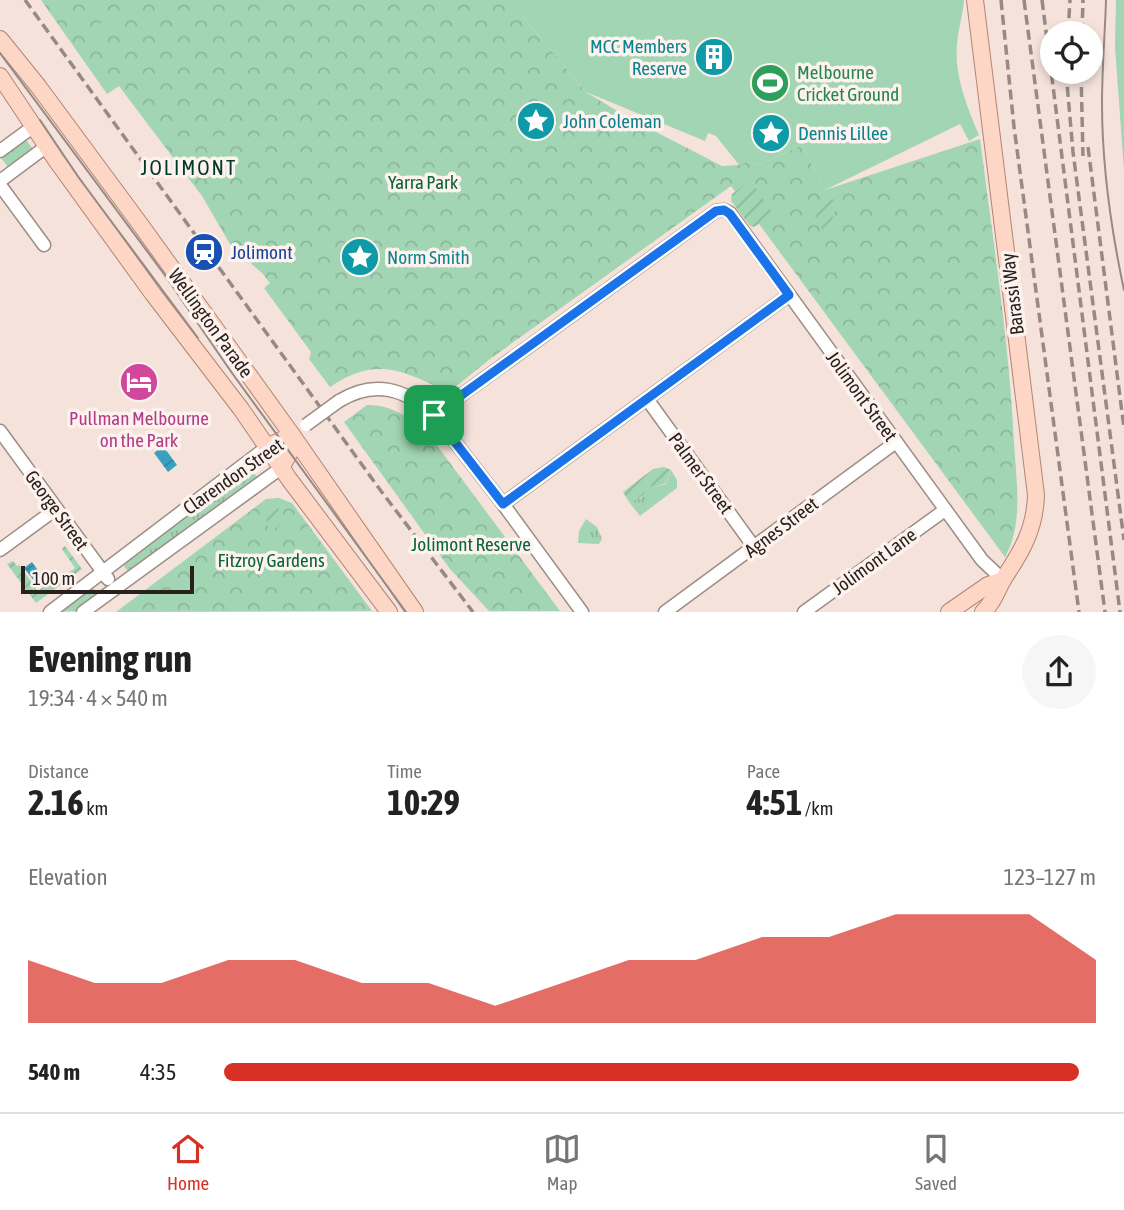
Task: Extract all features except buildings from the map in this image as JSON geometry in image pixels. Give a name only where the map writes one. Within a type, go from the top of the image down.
[{"type":"main road","name":"Barassi Way","points":[[975,0],[1036,495],[1035,514],[1027,541],[996,596],[983,611]]},
{"type":"main road","name":"Wellington Parade","points":[[0,39],[56,111],[292,435],[415,611]]},
{"type":"main road","name":"Wellington Parade","points":[[0,76],[47,146],[281,468],[389,611]]},
{"type":"main road","points":[[34,127],[56,111]]},
{"type":"main road","points":[[47,146],[69,129]]},
{"type":"main road","name":"Clarendon Street","points":[[267,447],[292,435]]},
{"type":"main road","name":"Clarendon Street","points":[[281,468],[290,452],[292,435]]},
{"type":"main road","points":[[949,611],[988,585],[1003,580]]},
{"type":"street","points":[[0,151],[34,127]]},
{"type":"street","points":[[44,244],[1,179],[47,146]]},
{"type":"street","name":"Jolimont Street","points":[[434,415],[716,211],[724,210],[730,214],[982,560],[1003,580]]},
{"type":"street","points":[[503,504],[789,295]]},
{"type":"street","points":[[292,435],[356,391],[387,389],[411,397],[434,415],[582,611]]},
{"type":"street","name":"Palmer Street","points":[[647,399],[754,547]]},
{"type":"street","name":"George Street","points":[[0,431],[115,587]]},
{"type":"street","name":"Agnes Street","points":[[670,610],[896,442]]},
{"type":"street","name":"Clarendon Street","points":[[51,611],[267,447]]},
{"type":"street","name":"Clarendon Street","points":[[82,611],[281,468]]},
{"type":"street","points":[[0,550],[56,509]]},
{"type":"street","name":"Jolimont Lane","points":[[804,611],[945,510]]},
{"type":"green space","name":"Yarra Park","points":[[41,0],[509,0],[586,92],[629,118],[722,166],[745,162],[759,165],[802,145],[825,190],[980,139],[1004,328],[1017,486],[1015,530],[1005,557],[731,186],[490,359],[449,392],[403,373],[376,369],[346,377],[330,387],[309,359],[311,352],[264,288],[270,283],[231,246],[202,196],[119,86],[107,94]]},
{"type":"green space","name":"Melbourne Cricket Ground","points":[[509,0],[964,0],[957,44],[957,67],[966,102],[979,135],[969,141],[960,124],[825,190],[802,145],[759,165],[745,162],[739,165],[716,136],[708,133],[705,141],[586,92]]},
{"type":"green space","points":[[1116,0],[1124,0],[1124,171],[1115,47]]},
{"type":"green space","points":[[100,23],[109,24],[114,29],[98,42],[95,31]]},
{"type":"green space","points":[[26,140],[33,149],[8,167],[1,158]]},
{"type":"green space","points":[[747,183],[755,187],[772,212],[770,217],[754,227],[750,226],[731,201],[732,194]]},
{"type":"green space","points":[[833,199],[837,204],[828,232],[823,231],[814,214],[815,208]]},
{"type":"green space","name":"Jolimont Reserve","points":[[367,405],[390,409],[424,428],[560,611],[489,611],[450,569],[344,422]]},
{"type":"green space","points":[[664,467],[671,470],[666,483],[655,487],[647,485],[641,496],[629,502],[623,492],[653,469]]},
{"type":"green space","points":[[671,470],[677,480],[677,488],[640,516],[629,502],[641,498],[647,484],[655,487],[666,484]]},
{"type":"green space","points":[[248,472],[253,472],[258,478],[129,573],[124,566],[125,562]]},
{"type":"green space","name":"Fitzroy Gardens","points":[[279,498],[292,503],[372,611],[116,612],[266,499]]},
{"type":"green space","points":[[272,507],[278,507],[281,515],[279,526],[271,531],[267,519]]},
{"type":"green space","points":[[586,519],[597,527],[602,539],[599,544],[578,543],[579,531]]},
{"type":"green space","points":[[65,546],[82,569],[36,603],[7,564],[13,561],[19,565],[38,591],[51,581],[54,584],[75,568],[62,549]]},
{"type":"green space","points":[[92,587],[99,593],[79,611],[58,612]]},
{"type":"water","points":[[163,446],[177,465],[168,472],[154,453]]},
{"type":"water","points":[[32,562],[42,576],[35,582],[24,568]]},
{"type":"tram line","points":[[1106,0],[1102,126],[1111,220],[1124,290]]},
{"type":"tram line","points":[[0,53],[164,274],[232,373],[406,612]]},
{"type":"tram line","points":[[40,120],[79,178],[198,338]]},
{"type":"railway","points":[[25,0],[381,491],[473,612]]},
{"type":"railway","points":[[1001,0],[1014,127],[1079,612]]},
{"type":"railway","points":[[1024,0],[1105,612]]},
{"type":"railway","points":[[1042,0],[1120,612]]},
{"type":"railway","points":[[1069,21],[1070,0]]},
{"type":"railway","points":[[1082,21],[1083,0]]},
{"type":"railway","points":[[1067,84],[1073,152],[1124,540]]},
{"type":"railway","points":[[1081,84],[1083,156]]},
{"type":"railway","points":[[1088,147],[1124,428]]},
{"type":"place","name":"MCC Members Reserve","points":[[714,57]]},
{"type":"place","name":"Melbourne Cricket Ground","points":[[770,83]]},
{"type":"place","name":"John Coleman","points":[[536,121]]},
{"type":"place","name":"Dennis Lillee","points":[[771,133]]},
{"type":"place","name":"Jolimont","points":[[204,252]]},
{"type":"place","name":"Norm Smith","points":[[360,257]]},
{"type":"place","name":"Pullman Melbourne on the Park","points":[[139,382]]},
{"type":"district","name":"JOLIMONT","points":[[189,168]]},
{"type":"route","points":[[724,210],[730,214],[789,295],[503,504],[434,415],[716,211],[724,210]]}]
